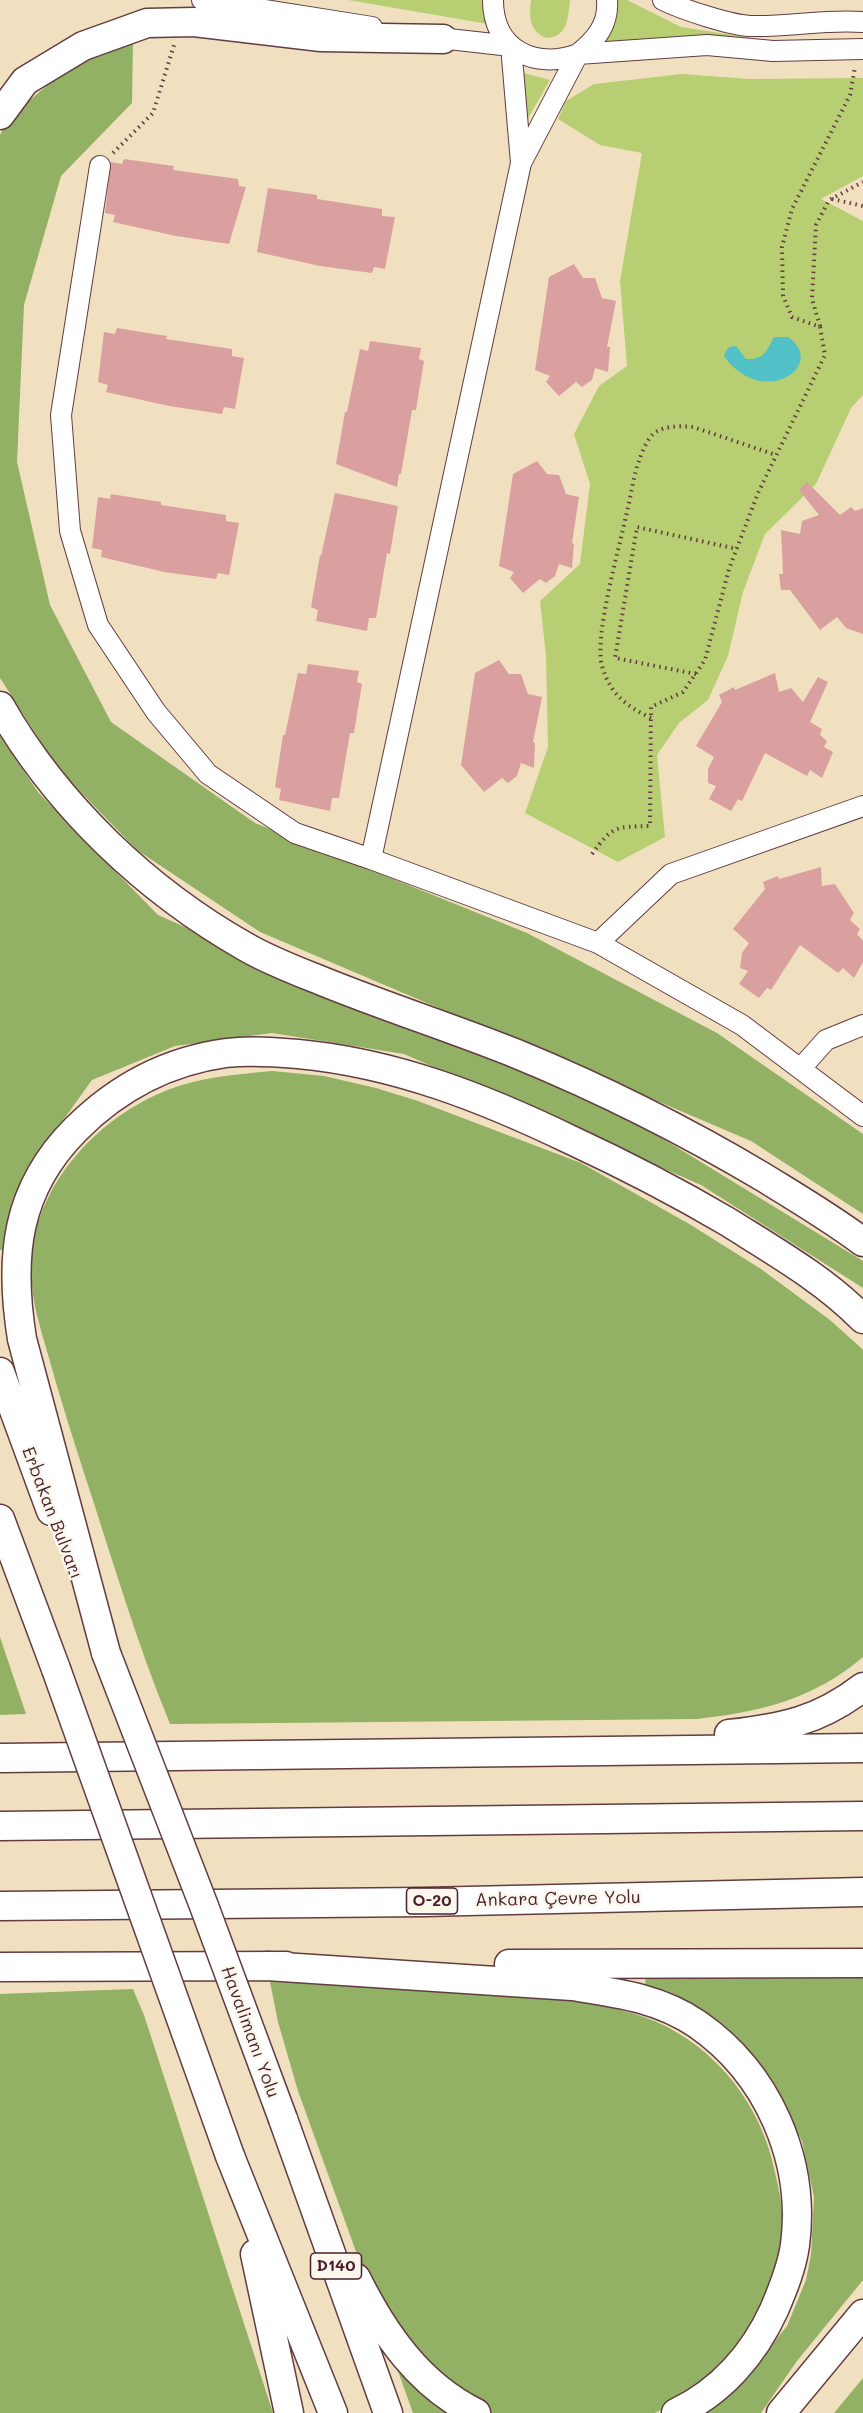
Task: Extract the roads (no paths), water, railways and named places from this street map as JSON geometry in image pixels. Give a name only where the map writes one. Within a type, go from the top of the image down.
[{"type":"highway","points":[[0,115],[25,81],[82,46],[147,23],[194,21],[321,37],[443,39]]},
{"type":"highway","points":[[0,706],[38,765],[80,814],[133,866],[187,911],[247,948],[283,965],[590,1085],[710,1146],[823,1213],[863,1242]]},
{"type":"highway","points":[[106,1653],[22,1339],[16,1301],[16,1254],[27,1204],[50,1160],[66,1139],[108,1101],[134,1083],[177,1063],[227,1053],[310,1055],[354,1061],[457,1090],[542,1125],[650,1177],[778,1253],[819,1282],[863,1319]]},
{"type":"highway","name":"Erbakan Bulvarı","points":[[0,1372],[106,1653]]},
{"type":"highway","points":[[0,1520],[56,1669],[233,2163],[333,2413]]},
{"type":"highway","points":[[0,1562],[24,1613],[56,1669]]},
{"type":"highway","name":"Havalimanı Yolu","points":[[106,1653],[283,2119],[388,2413]]},
{"type":"highway","points":[[512,1752],[673,1740],[755,1731],[794,1724],[824,1713],[863,1687]]},
{"type":"highway","points":[[0,1747],[243,1755]]},
{"type":"highway","points":[[0,1758],[863,1748]]},
{"type":"highway","points":[[0,1826],[863,1816]]},
{"type":"highway","name":"Ankara Çevre Yolu","points":[[0,1906],[424,1902],[863,1892]]},
{"type":"highway","points":[[1,1967],[863,1964]]},
{"type":"highway","points":[[267,1966],[572,1986],[617,1993],[646,1999],[674,2010],[697,2024],[734,2056],[763,2094],[783,2135],[795,2180],[797,2222],[795,2247],[782,2293],[753,2349],[724,2380],[706,2395],[676,2413]]},
{"type":"highway","points":[[233,2163],[289,2413]]},
{"type":"highway","points":[[303,2173],[369,2305],[391,2339],[416,2370],[431,2384],[476,2413]]},
{"type":"highway","points":[[781,2413],[863,2314]]},
{"type":"street","points":[[202,0],[443,39],[511,46]]},
{"type":"street","points":[[493,0],[493,13],[500,31],[511,46],[526,56],[544,61],[561,60],[578,54],[707,45],[773,51],[861,49]]},
{"type":"street","points":[[371,859],[521,163],[578,54],[593,42],[603,26],[608,8],[607,0]]},
{"type":"street","points":[[663,0],[679,9],[750,27],[842,20],[863,22]]},
{"type":"street","points":[[511,46],[521,163]]},
{"type":"street","points":[[100,166],[62,415],[69,531],[98,625],[156,712],[208,774],[295,833],[598,944],[742,1025],[863,1116]]},
{"type":"street","points":[[598,944],[671,874],[863,806]]},
{"type":"street","points":[[801,1068],[826,1040],[863,1025]]},
{"type":"water","points":[[774,337],[788,337],[799,348],[801,360],[796,370],[786,378],[772,381],[756,380],[739,372],[724,356],[728,348],[736,346],[746,359],[757,358],[766,351]]}]
